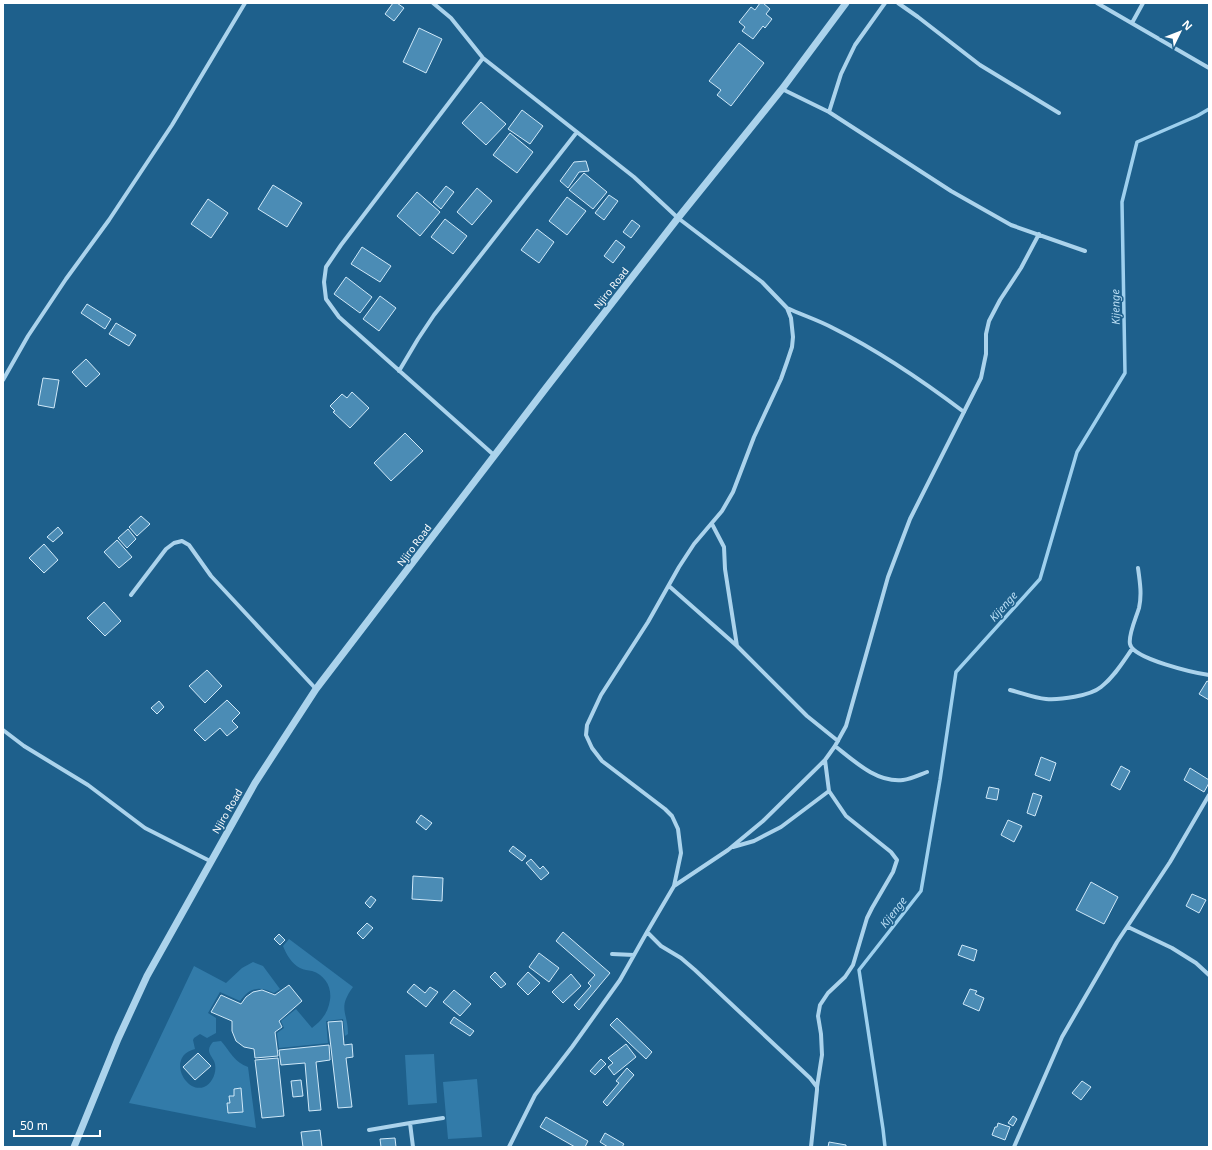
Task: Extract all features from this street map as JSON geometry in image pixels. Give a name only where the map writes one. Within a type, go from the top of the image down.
[{"type":"street","points":[[3,380],[28,336],[66,278],[109,220],[172,125],[245,3]]},
{"type":"street","points":[[433,3],[451,18],[484,58],[634,177],[678,218],[762,282],[775,294],[787,308],[791,318],[793,337],[792,347],[781,379],[754,437],[733,492],[722,511],[694,544],[679,567],[648,622],[601,695],[587,725],[586,735],[592,748],[602,761],[672,816],[678,829],[681,853],[674,886],[620,980],[572,1047],[535,1095],[509,1147]]},
{"type":"street","name":"Njiro Road","points":[[74,1147],[118,1039],[147,976],[255,783],[316,689],[546,388],[678,218],[782,89],[846,3]]},
{"type":"street","points":[[829,112],[841,74],[855,45],[885,3]]},
{"type":"street","points":[[898,3],[980,65],[1059,114]]},
{"type":"street","points":[[1098,3],[1209,68]]},
{"type":"street","points":[[1132,23],[1143,3]]},
{"type":"street","points":[[484,58],[341,245],[326,267],[324,282],[326,299],[339,317],[495,456]]},
{"type":"street","points":[[782,89],[829,112],[951,191],[987,212],[1012,225],[1085,251]]},
{"type":"street","points":[[399,371],[434,315],[577,132]]},
{"type":"street","points":[[674,886],[731,847],[762,821],[825,760],[838,741],[846,726],[888,577],[910,519],[982,378],[986,354],[986,334],[989,321],[1000,300],[1021,268],[1039,234]]},
{"type":"street","points":[[787,308],[852,338],[919,379],[964,412]]},
{"type":"street","points":[[712,524],[724,547],[725,569],[737,646]]},
{"type":"street","points":[[130,595],[166,549],[174,543],[182,541],[189,545],[211,576],[316,689]]},
{"type":"street","points":[[1138,568],[1141,588],[1139,607],[1130,643],[1132,649],[1162,664],[1178,669],[1209,675]]},
{"type":"street","points":[[669,586],[737,646],[807,716],[838,741]]},
{"type":"street","points":[[1010,690],[1048,699],[1086,694],[1100,688],[1114,674],[1132,649]]},
{"type":"street","points":[[3,730],[24,746],[88,785],[145,828],[210,861]]},
{"type":"street","points":[[835,746],[857,764],[876,775],[890,780],[904,780],[927,772]]},
{"type":"street","points":[[811,1147],[822,1055],[818,1016],[820,1005],[828,993],[846,977],[853,965],[867,918],[893,872],[897,860],[891,852],[846,816],[829,791],[825,760]]},
{"type":"street","points":[[731,847],[754,841],[781,827],[829,791]]},
{"type":"street","points":[[1014,1147],[1062,1037],[1092,984],[1170,862],[1209,795]]},
{"type":"street","points":[[1128,928],[1172,948],[1196,963],[1209,975]]},
{"type":"street","points":[[647,932],[661,946],[681,958],[690,966],[810,1078],[817,1087]]},
{"type":"street","points":[[612,954],[634,955]]},
{"type":"street","points":[[369,1130],[410,1122],[443,1118]]},
{"type":"street","points":[[410,1122],[413,1147]]},
{"type":"shaded area","points":[[289,939],[353,987],[348,994],[344,1006],[348,1027],[348,1034],[345,1036],[343,1019],[326,1021],[328,1043],[279,1048],[277,1033],[284,1028],[281,1021],[296,1009],[312,1028],[324,1016],[328,1009],[330,1000],[329,986],[321,975],[312,971],[304,970],[294,964],[283,946]]},
{"type":"shaded area","points":[[253,962],[263,966],[280,989],[274,993],[264,989],[251,990],[240,1001],[220,992],[208,1013],[216,1018],[216,1033],[207,1038],[200,1034],[194,1038],[195,1049],[186,1053],[180,1066],[185,1080],[190,1085],[197,1088],[204,1087],[210,1083],[215,1072],[214,1061],[209,1048],[213,1042],[221,1041],[239,1063],[248,1067],[256,1128],[129,1103],[194,966],[226,983],[242,968]]},
{"type":"shaded area","points":[[434,1054],[437,1103],[408,1105],[405,1055]]},
{"type":"shaded area","points":[[477,1079],[482,1137],[448,1139],[443,1082]]},
{"type":"building","points":[[393,3],[397,3],[404,8],[394,21],[385,14]]},
{"type":"building","points":[[760,3],[763,3],[770,9],[766,14],[772,19],[765,28],[763,26],[753,39],[742,31],[745,27],[739,22],[751,7],[755,10]]},
{"type":"building","points":[[419,28],[442,39],[426,73],[403,62]]},
{"type":"building","points":[[739,43],[764,63],[731,106],[717,95],[721,90],[709,81]]},
{"type":"building","points":[[481,102],[506,124],[486,145],[462,123]]},
{"type":"building","points":[[522,110],[543,126],[530,144],[508,129]]},
{"type":"building","points":[[510,133],[533,152],[517,173],[493,155]]},
{"type":"building","points":[[586,161],[589,171],[579,172],[568,188],[560,181],[574,162]]},
{"type":"building","points":[[584,173],[607,192],[593,209],[569,190]]},
{"type":"building","points":[[273,185],[302,203],[287,227],[258,209]]},
{"type":"building","points":[[446,186],[454,192],[441,209],[433,202]]},
{"type":"building","points":[[477,188],[492,201],[472,225],[457,212]]},
{"type":"building","points":[[417,192],[440,212],[420,236],[397,216]]},
{"type":"building","points":[[609,195],[618,201],[604,220],[595,213]]},
{"type":"building","points":[[567,197],[586,211],[567,235],[549,221]]},
{"type":"building","points":[[208,199],[228,213],[211,238],[191,224]]},
{"type":"building","points":[[445,219],[467,236],[453,254],[431,237]]},
{"type":"building","points":[[632,220],[640,226],[631,238],[623,232]]},
{"type":"building","points":[[537,229],[554,242],[539,263],[521,250]]},
{"type":"building","points":[[616,240],[625,247],[613,263],[604,256]]},
{"type":"building","points":[[362,247],[391,266],[380,282],[351,264]]},
{"type":"building","points":[[346,277],[372,297],[360,313],[334,294]]},
{"type":"building","points":[[380,296],[396,308],[379,331],[363,319]]},
{"type":"building","points":[[87,304],[111,319],[105,329],[81,313]]},
{"type":"building","points":[[116,323],[136,335],[129,346],[109,334]]},
{"type":"building","points":[[86,359],[100,374],[86,387],[72,372]]},
{"type":"building","points":[[43,378],[59,380],[54,408],[38,405]]},
{"type":"building","points":[[352,392],[369,408],[350,428],[333,412],[335,411],[330,406],[342,394],[347,398]]},
{"type":"building","points":[[405,433],[423,451],[391,481],[374,463]]},
{"type":"building","points":[[141,516],[150,524],[137,536],[129,527]]},
{"type":"building","points":[[58,527],[63,533],[53,542],[47,537]]},
{"type":"building","points":[[128,529],[136,539],[127,548],[118,538]]},
{"type":"building","points":[[117,540],[132,557],[119,568],[104,552]]},
{"type":"building","points":[[44,544],[58,560],[44,573],[29,558]]},
{"type":"building","points":[[104,602],[121,621],[105,636],[87,618]]},
{"type":"building","points":[[207,670],[222,686],[205,703],[189,686]]},
{"type":"building","points":[[1207,681],[1209,682],[1209,700],[1199,694]]},
{"type":"building","points":[[227,700],[240,713],[232,721],[238,727],[227,736],[220,728],[205,741],[194,730]]},
{"type":"building","points":[[159,701],[164,707],[157,714],[151,708]]},
{"type":"building","points":[[1041,757],[1056,763],[1050,781],[1035,775]]},
{"type":"building","points":[[1121,766],[1130,771],[1120,790],[1111,785]]},
{"type":"building","points":[[1190,768],[1209,780],[1204,792],[1184,780]]},
{"type":"building","points":[[989,787],[999,789],[997,800],[986,798]]},
{"type":"building","points":[[1033,793],[1042,796],[1035,816],[1027,813]]},
{"type":"building","points":[[421,815],[432,823],[426,830],[416,822]]},
{"type":"building","points":[[1008,820],[1022,826],[1014,842],[1001,835]]},
{"type":"building","points":[[513,846],[526,856],[522,861],[509,851]]},
{"type":"building","points":[[531,859],[540,869],[543,866],[549,873],[541,880],[526,863]]},
{"type":"building","points":[[413,876],[443,878],[442,901],[412,899]]},
{"type":"building","points":[[1091,882],[1118,897],[1104,924],[1076,910]]},
{"type":"building","points":[[1192,894],[1206,900],[1199,913],[1186,906]]},
{"type":"building","points":[[371,896],[376,900],[370,908],[365,903]]},
{"type":"building","points":[[367,923],[373,928],[363,939],[357,933]]},
{"type":"building","points":[[563,932],[610,973],[579,1010],[574,1005],[591,986],[588,983],[595,975],[556,941]]},
{"type":"building","points":[[279,934],[285,940],[280,945],[274,939]]},
{"type":"building","points":[[962,945],[977,950],[974,961],[958,955]]},
{"type":"building","points":[[539,953],[559,968],[549,982],[529,967]]},
{"type":"building","points":[[495,972],[506,984],[501,988],[490,977]]},
{"type":"building","points":[[528,972],[540,983],[528,995],[517,984]]},
{"type":"building","points":[[571,974],[581,986],[563,1003],[552,992]]},
{"type":"building","points":[[414,984],[425,993],[430,987],[438,992],[426,1007],[407,992]]},
{"type":"building","points":[[289,985],[302,1001],[279,1021],[282,1027],[275,1032],[278,1056],[255,1058],[254,1049],[244,1047],[236,1041],[232,1031],[232,1021],[211,1012],[221,995],[241,1004],[246,997],[253,992],[262,990],[275,995]]},
{"type":"building","points":[[970,989],[977,991],[975,994],[984,998],[979,1011],[963,1004]]},
{"type":"building","points":[[454,990],[471,1004],[460,1016],[443,1002]]},
{"type":"building","points":[[454,1017],[474,1031],[470,1036],[450,1023]]},
{"type":"building","points":[[617,1018],[652,1052],[646,1059],[610,1025]]},
{"type":"building","points":[[342,1021],[344,1045],[352,1044],[353,1057],[346,1058],[352,1107],[338,1108],[328,1022]]},
{"type":"building","points":[[626,1044],[636,1057],[614,1075],[608,1067],[613,1063],[608,1058]]},
{"type":"building","points":[[329,1045],[330,1060],[316,1062],[321,1110],[309,1111],[305,1063],[281,1065],[279,1050]]},
{"type":"building","points":[[198,1053],[211,1066],[195,1080],[183,1067]]},
{"type":"building","points":[[278,1058],[284,1116],[262,1118],[255,1060]]},
{"type":"building","points":[[601,1059],[606,1064],[595,1075],[590,1071]]},
{"type":"building","points":[[627,1068],[634,1075],[607,1106],[603,1102],[619,1083],[616,1081]]},
{"type":"building","points":[[301,1080],[303,1096],[293,1097],[291,1081]]},
{"type":"building","points":[[1082,1081],[1091,1087],[1081,1100],[1072,1093]]},
{"type":"building","points":[[241,1088],[243,1112],[228,1113],[227,1103],[230,1103],[229,1096],[234,1096],[234,1089]]},
{"type":"building","points":[[1013,1116],[1017,1119],[1013,1126],[1008,1123]]},
{"type":"building","points":[[546,1117],[588,1141],[585,1147],[575,1147],[540,1127]]},
{"type":"building","points":[[998,1123],[1010,1127],[1005,1140],[992,1135]]},
{"type":"building","points":[[320,1130],[322,1147],[303,1147],[301,1132]]},
{"type":"building","points":[[605,1133],[624,1144],[622,1147],[608,1147],[600,1142]]},
{"type":"building","points":[[395,1138],[396,1147],[381,1147],[380,1139]]},
{"type":"building","points":[[829,1142],[846,1145],[846,1147],[828,1147]]},
{"type":"waterway","name":"Kijenge","points":[[885,1147],[859,970],[921,891],[940,780],[956,672],[1040,579],[1077,452],[1125,373],[1122,202],[1137,142],[1197,116],[1209,109]]}]
